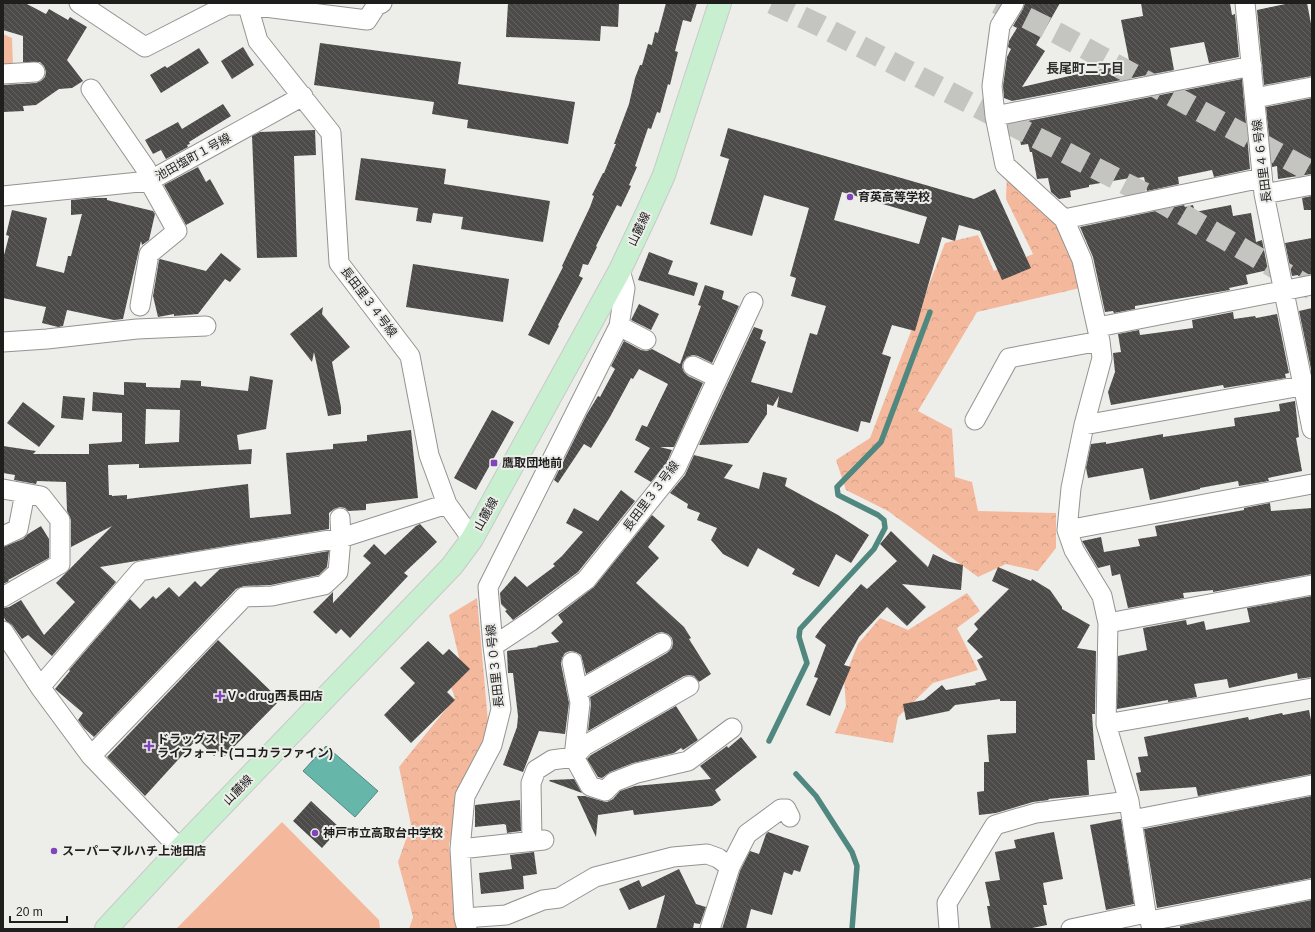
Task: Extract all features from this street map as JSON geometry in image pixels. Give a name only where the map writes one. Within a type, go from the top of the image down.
[{"type":"main road","name":"山麓線","points":[[106,929],[180,849],[452,566],[472,539],[620,270],[664,175],[720,3]]},
{"type":"street","points":[[79,3],[144,47],[227,5],[247,4],[367,20],[376,6],[382,3]]},
{"type":"street","points":[[1014,3],[1000,26],[992,86],[995,116],[1005,165],[1064,219],[1082,260],[1099,334],[1102,358],[1084,425],[1071,488],[1067,530],[1074,550],[1102,596],[1108,623],[1106,724],[1129,801],[1149,921]]},
{"type":"street","name":"長田里４６号線","points":[[1245,3],[1263,186],[1284,290],[1307,385],[1312,430]]},
{"type":"street","name":"長田里３４号線","points":[[247,4],[258,41],[331,133],[339,263],[410,356],[429,455],[446,504],[472,539]]},
{"type":"street","points":[[995,116],[1252,66]]},
{"type":"street","points":[[3,74],[34,72]]},
{"type":"street","points":[[1255,98],[1312,87]]},
{"type":"street","points":[[91,89],[146,169],[149,181],[176,230],[149,254],[140,306]]},
{"type":"street","name":"池田塩町１号線","points":[[3,196],[149,181],[303,96]]},
{"type":"street","points":[[1064,219],[1263,186],[1312,185]]},
{"type":"street","points":[[620,270],[624,288],[619,326],[646,340]]},
{"type":"street","points":[[975,420],[1009,358],[1099,334],[1284,290],[1312,285]]},
{"type":"street","name":"長田里３３号線","points":[[493,646],[532,621],[586,580],[676,468],[753,302]]},
{"type":"street","points":[[3,342],[47,339],[137,329],[206,326]]},
{"type":"street","name":"長田里３０号線","points":[[465,923],[460,849],[465,796],[492,745],[502,709],[493,646],[488,587],[619,326]]},
{"type":"street","points":[[693,366],[718,378]]},
{"type":"street","points":[[1084,425],[1307,385]]},
{"type":"street","points":[[1067,530],[1312,484]]},
{"type":"street","points":[[3,489],[33,495],[60,520],[60,564],[3,597]]},
{"type":"street","points":[[3,536],[18,529],[33,495]]},
{"type":"street","points":[[40,687],[140,570],[341,538],[446,504]]},
{"type":"street","points":[[91,756],[244,597],[272,596],[324,585],[338,572],[341,538],[340,518]]},
{"type":"street","points":[[1108,623],[1312,585]]},
{"type":"street","points":[[3,631],[40,687],[91,756],[180,849]]},
{"type":"street","points":[[578,691],[662,643]]},
{"type":"street","points":[[572,662],[580,703],[574,757],[590,786],[605,791],[614,782],[637,773],[688,761],[732,728]]},
{"type":"street","points":[[460,849],[539,841],[531,783],[536,770],[552,760],[574,757],[584,746],[689,686]]},
{"type":"street","points":[[1106,724],[1312,688]]},
{"type":"street","points":[[1132,820],[1312,785]]},
{"type":"street","points":[[949,929],[947,903],[995,825],[1036,813],[1129,801]]},
{"type":"street","points":[[710,929],[730,867],[747,834],[781,809],[786,809],[790,817]]},
{"type":"street","points":[[465,923],[506,915],[544,900],[559,898],[595,877],[673,857],[707,854],[718,858],[730,867]]},
{"type":"street","points":[[1071,929],[1149,921],[1312,889]]},
{"type":"green space","points":[[3,34],[12,38],[13,66],[3,67]]},
{"type":"green space","points":[[1007,173],[1059,222],[1080,288],[977,312],[918,411],[952,429],[955,477],[972,482],[978,511],[1056,513],[1056,548],[1038,571],[1006,564],[978,577],[888,511],[846,490],[836,460],[870,438],[945,243],[978,235],[994,271],[1033,254],[1006,199]]},
{"type":"green space","points":[[967,593],[980,611],[957,628],[978,670],[933,683],[898,717],[893,743],[835,733],[846,706],[844,679],[858,644],[880,618],[908,630]]},
{"type":"green space","points":[[477,598],[489,733],[465,780],[449,845],[457,929],[409,929],[413,917],[398,862],[411,825],[399,767],[455,698],[446,674],[460,662],[449,615]]},
{"type":"green space","points":[[282,822],[379,920],[380,929],[176,929]]},
{"type":"water","points":[[326,746],[378,791],[355,817],[303,771]]},
{"type":"building","points":[[3,3],[25,3],[46,14],[49,9],[68,20],[70,17],[87,27],[67,60],[83,81],[72,88],[59,89],[36,105],[23,106],[24,111],[3,112],[3,85],[36,83],[45,77],[46,72],[44,66],[40,62],[23,62],[23,36],[3,30]]},
{"type":"building","points":[[508,3],[619,3],[618,27],[601,26],[600,41],[506,37]]},
{"type":"building","points":[[666,3],[697,3],[691,22],[683,20],[675,51],[678,52],[670,85],[668,84],[660,113],[657,112],[651,129],[648,128],[635,166],[637,167],[629,185],[631,186],[621,207],[617,205],[588,265],[583,264],[579,276],[583,278],[549,345],[528,335],[563,267],[562,266],[590,207],[594,196],[592,195],[604,173],[616,144],[614,144],[629,104],[635,78],[640,65],[642,65],[648,44],[652,45],[655,32],[658,33]]},
{"type":"building","points":[[1025,3],[1060,3],[1036,45],[1045,51],[1022,87],[1091,71],[1130,65],[1121,20],[1143,16],[1141,3],[1230,3],[1232,15],[1235,14],[1239,57],[1209,63],[1204,42],[1170,48],[1174,70],[1012,101],[1004,98],[1003,86],[1007,57],[1011,49],[1008,47],[1009,41],[1017,28],[1013,26]]},
{"type":"building","points":[[1290,3],[1307,3],[1312,29],[1312,76],[1264,85],[1257,10]]},
{"type":"building","points":[[320,43],[461,62],[458,84],[575,102],[568,144],[467,128],[468,120],[432,114],[434,102],[314,85]]},
{"type":"building","points":[[243,47],[254,65],[232,79],[221,61]]},
{"type":"building","points":[[199,48],[209,63],[161,93],[150,75],[165,66],[167,68]]},
{"type":"building","points":[[1242,79],[1250,169],[1214,177],[1212,170],[1178,177],[1179,184],[1147,191],[1144,177],[1130,178],[1089,185],[1089,187],[1070,191],[1071,197],[1059,199],[1051,192],[1048,178],[1037,179],[1032,152],[1030,152],[1028,144],[1021,145],[1017,123]]},
{"type":"building","points":[[1312,98],[1312,174],[1278,179],[1277,166],[1272,167],[1266,107]]},
{"type":"building","points":[[223,104],[231,116],[189,142],[190,144],[187,145],[188,147],[166,159],[161,150],[153,154],[145,140],[178,122],[182,129]]},
{"type":"building","points":[[728,128],[974,199],[995,189],[1031,268],[1002,280],[980,231],[959,225],[955,241],[942,237],[915,331],[892,325],[882,354],[891,357],[870,423],[861,421],[858,432],[777,407],[779,396],[773,406],[767,404],[767,414],[748,443],[699,445],[754,327],[763,330],[760,339],[766,342],[751,382],[792,393],[810,333],[817,335],[826,306],[791,296],[796,278],[790,276],[809,208],[764,195],[752,236],[710,224],[729,159],[720,156]],"holes":[[[842,192],[927,217],[919,244],[834,220]]]},
{"type":"building","points":[[315,130],[316,155],[294,156],[297,257],[257,258],[252,136],[260,132]]},
{"type":"building","points":[[361,158],[446,169],[444,184],[550,201],[543,242],[461,229],[463,217],[433,213],[431,223],[416,221],[418,208],[355,200]]},
{"type":"building","points":[[198,167],[206,182],[210,179],[224,204],[186,225],[164,185]]},
{"type":"building","points":[[1312,196],[1312,210],[1304,210],[1302,198]]},
{"type":"building","points":[[107,198],[107,200],[153,211],[155,214],[149,240],[142,245],[141,241],[123,319],[114,320],[67,310],[63,326],[58,327],[42,323],[46,307],[3,298],[3,259],[9,236],[6,235],[12,210],[47,218],[36,266],[64,273],[68,256],[71,256],[82,214],[71,215],[71,200]]},
{"type":"building","points":[[1184,205],[1185,207],[1193,205],[1195,212],[1231,205],[1233,216],[1251,213],[1256,242],[1262,240],[1268,270],[1246,275],[1248,284],[1229,288],[1230,290],[1135,306],[1135,309],[1114,313],[1113,311],[1105,312],[1093,257],[1080,227]]},
{"type":"building","points":[[1312,238],[1312,274],[1292,276],[1285,243]]},
{"type":"building","points":[[649,252],[673,261],[668,274],[698,283],[694,296],[638,280]]},
{"type":"building","points":[[221,253],[241,269],[230,282],[225,279],[198,314],[174,316],[174,314],[158,317],[153,296],[159,260],[160,259],[206,271]]},
{"type":"building","points":[[413,264],[509,279],[503,322],[406,307]]},
{"type":"building","points":[[705,285],[724,291],[722,299],[739,306],[712,363],[693,355],[687,357],[683,362],[682,367],[684,372],[688,376],[703,383],[674,447],[660,447],[672,450],[667,462],[651,482],[634,472],[650,448],[635,440],[642,425],[647,427],[668,384],[639,369],[633,379],[631,378],[591,448],[584,444],[558,483],[554,480],[587,414],[598,396],[600,397],[615,369],[611,366],[624,341],[641,350],[647,351],[652,349],[680,364],[701,306],[698,305]]},
{"type":"building","points":[[639,304],[659,314],[651,330],[631,320]]},
{"type":"building","points":[[323,307],[322,314],[350,347],[332,362],[341,414],[328,416],[314,352],[312,362],[290,334]]},
{"type":"building","points":[[1312,308],[1312,369],[1311,369],[1299,311]]},
{"type":"building","points":[[1233,312],[1234,319],[1255,316],[1256,318],[1277,314],[1289,373],[1285,374],[1286,378],[1224,388],[1223,385],[1111,405],[1108,392],[1115,372],[1113,353],[1121,352],[1118,334],[1139,330],[1140,335],[1193,328],[1192,320]]},
{"type":"building","points":[[250,376],[273,380],[266,429],[237,435],[239,450],[252,449],[251,464],[139,468],[139,464],[108,465],[109,495],[127,495],[127,499],[248,484],[250,518],[291,514],[286,453],[333,449],[333,444],[367,441],[367,435],[411,430],[418,498],[366,504],[366,510],[348,511],[345,508],[340,507],[334,509],[329,513],[329,529],[100,567],[116,582],[52,656],[28,635],[22,639],[12,625],[6,621],[3,616],[3,608],[9,607],[21,600],[44,635],[75,602],[56,583],[112,526],[71,547],[71,520],[67,511],[66,482],[37,481],[36,484],[14,480],[15,475],[3,473],[3,446],[36,451],[33,454],[89,454],[89,444],[121,442],[122,413],[92,411],[93,392],[124,395],[124,382],[146,383],[146,387],[180,388],[181,380],[201,381],[201,386],[248,391]],"holes":[[[146,409],[180,410],[179,442],[145,444]]]},
{"type":"building","points":[[63,396],[85,398],[83,420],[61,418]]},
{"type":"building","points":[[1295,401],[1299,437],[1296,438],[1302,471],[1268,478],[1269,481],[1239,486],[1238,481],[1150,500],[1143,468],[1088,478],[1086,468],[1091,444],[1106,442],[1106,444],[1163,434],[1163,437],[1235,426],[1234,418],[1280,411],[1279,404]]},
{"type":"building","points":[[23,402],[55,426],[39,447],[7,423]]},
{"type":"building","points":[[492,410],[514,422],[476,490],[454,478]]},
{"type":"building","points":[[694,455],[733,465],[724,478],[759,489],[763,472],[787,478],[785,486],[838,515],[869,535],[851,563],[836,554],[819,587],[792,574],[795,569],[758,548],[748,567],[723,554],[711,540],[717,528],[697,520],[700,513],[687,508],[688,504],[670,493],[685,475]]},
{"type":"building","points":[[621,490],[635,501],[578,572],[513,620],[501,604],[500,593],[515,576],[527,587],[555,566],[553,564],[583,532],[566,523],[574,508],[598,521]]},
{"type":"building","points":[[1270,503],[1271,511],[1312,508],[1312,574],[1213,592],[1213,590],[1183,593],[1184,598],[1128,608],[1120,574],[1112,576],[1110,565],[1098,568],[1082,541],[1101,537],[1104,552],[1140,546],[1138,539],[1157,536],[1155,526],[1244,510],[1244,508]]},
{"type":"building","points":[[652,515],[665,526],[648,547],[659,558],[636,583],[684,627],[691,638],[689,639],[711,674],[699,682],[694,676],[684,676],[588,731],[591,704],[590,697],[667,653],[672,648],[672,638],[668,634],[662,632],[657,633],[586,674],[581,655],[570,651],[565,653],[561,664],[569,703],[565,734],[539,731],[523,772],[503,765],[517,727],[518,716],[513,673],[508,673],[507,651],[538,647],[537,646],[559,642],[551,633],[563,622],[558,615],[594,587]]},
{"type":"building","points":[[420,524],[437,542],[404,573],[408,576],[350,638],[341,629],[336,634],[313,612],[333,592],[333,603],[371,563],[363,556],[374,544],[385,555]]},
{"type":"building","points":[[41,526],[49,539],[49,558],[3,584],[3,547],[23,539]]},
{"type":"building","points":[[891,531],[928,567],[933,554],[950,562],[963,565],[961,590],[902,584],[926,607],[907,626],[887,607],[859,637],[844,665],[851,667],[830,716],[806,705],[818,678],[814,677],[826,645],[815,637],[822,627],[861,584],[867,589],[897,561],[880,544]]},
{"type":"building","points":[[329,551],[327,567],[319,575],[271,585],[244,586],[236,589],[94,737],[78,720],[83,713],[55,689],[70,671],[69,670],[130,599],[140,609],[153,596],[156,599],[169,587],[179,597],[195,581],[201,587],[220,569]]},
{"type":"building","points":[[998,567],[1031,581],[1032,579],[1050,590],[1062,609],[1090,625],[1077,648],[1096,651],[1095,714],[1092,714],[1095,760],[1087,760],[1089,795],[1048,799],[1049,800],[1033,802],[996,813],[979,815],[977,792],[984,791],[984,762],[989,762],[987,735],[1016,733],[1016,701],[1000,701],[1000,699],[955,705],[949,711],[906,720],[903,704],[924,700],[942,685],[946,690],[976,685],[975,683],[987,680],[977,660],[983,657],[967,641],[978,629],[974,624],[1009,589],[992,581]]},
{"type":"building","points":[[1312,596],[1312,677],[1298,679],[1297,673],[1229,688],[1227,679],[1194,684],[1197,697],[1168,702],[1168,700],[1117,709],[1118,656],[1147,650],[1143,628],[1186,620],[1187,625],[1204,621],[1206,630],[1250,622],[1247,608]]},
{"type":"building","points":[[218,640],[280,700],[225,756],[219,751],[214,756],[197,739],[145,796],[107,757]]},
{"type":"building","points":[[428,641],[443,655],[449,649],[470,669],[447,692],[455,700],[411,743],[384,715],[415,683],[400,668]]},
{"type":"building","points":[[676,706],[698,740],[683,750],[681,748],[674,753],[633,763],[610,772],[602,778],[598,777],[587,759],[591,755]]},
{"type":"building","points":[[1309,710],[1312,725],[1312,774],[1198,796],[1196,787],[1140,791],[1136,773],[1141,772],[1138,757],[1148,756],[1144,737],[1248,717],[1249,720],[1282,713],[1283,715]]},
{"type":"building","points":[[741,737],[757,757],[715,790],[721,800],[712,806],[634,815],[633,810],[598,815],[596,837],[577,796],[585,796],[607,802],[613,799],[620,791],[635,786],[711,779],[700,766],[727,746],[728,748]]},
{"type":"building","points":[[574,779],[582,793],[549,781],[550,780]]},
{"type":"building","points":[[1312,796],[1312,878],[1157,908],[1144,829]]},
{"type":"building","points":[[520,800],[521,831],[507,833],[506,825],[504,824],[475,827],[475,805]]},
{"type":"building","points":[[311,801],[340,828],[322,848],[293,821]]},
{"type":"building","points":[[1121,819],[1134,904],[1106,910],[1090,825]]},
{"type":"building","points":[[768,832],[809,846],[800,872],[794,870],[792,875],[784,872],[772,915],[751,909],[746,929],[722,929],[740,871],[750,851],[759,854]]},
{"type":"building","points":[[1054,832],[1063,879],[1043,883],[1047,905],[1043,905],[1047,925],[1027,929],[991,929],[987,906],[990,906],[985,882],[1000,880],[995,852],[1016,848],[1014,840]]},
{"type":"building","points":[[534,852],[537,874],[523,876],[524,889],[481,894],[479,873],[512,869],[510,855]]},
{"type":"building","points":[[679,869],[696,904],[706,907],[700,924],[694,923],[693,929],[656,929],[665,895],[629,910],[619,889],[639,880],[642,887]]},
{"type":"building","points":[[1312,900],[1312,929],[1180,929],[1180,926]]},
{"type":"waterway","points":[[769,741],[807,663],[799,637],[800,629],[874,549],[885,528],[884,520],[878,515],[838,495],[837,487],[881,442],[930,312]]},
{"type":"waterway","points":[[796,774],[816,796],[852,852],[857,866],[852,929]]},
{"type":"tunnel","points":[[772,3],[821,26],[1161,202],[1312,289]]},
{"type":"tunnel","points":[[997,3],[1059,34],[1312,172]]},
{"type":"place","name":"育英高等学校","points":[[850,197]]},
{"type":"place","name":"鷹取団地前","points":[[494,463]]},
{"type":"place","name":"V・drug西長田店","points":[[220,696]]},
{"type":"place","name":"ドラッグストア ライフォート(ココカラファイン)","points":[[149,746]]},
{"type":"place","name":"神戸市立高取台中学校","points":[[315,833]]},
{"type":"place","name":"スーパーマルハチ上池田店","points":[[54,851]]},
{"type":"district","name":"長尾町二丁目","points":[[1085,68]]}]
